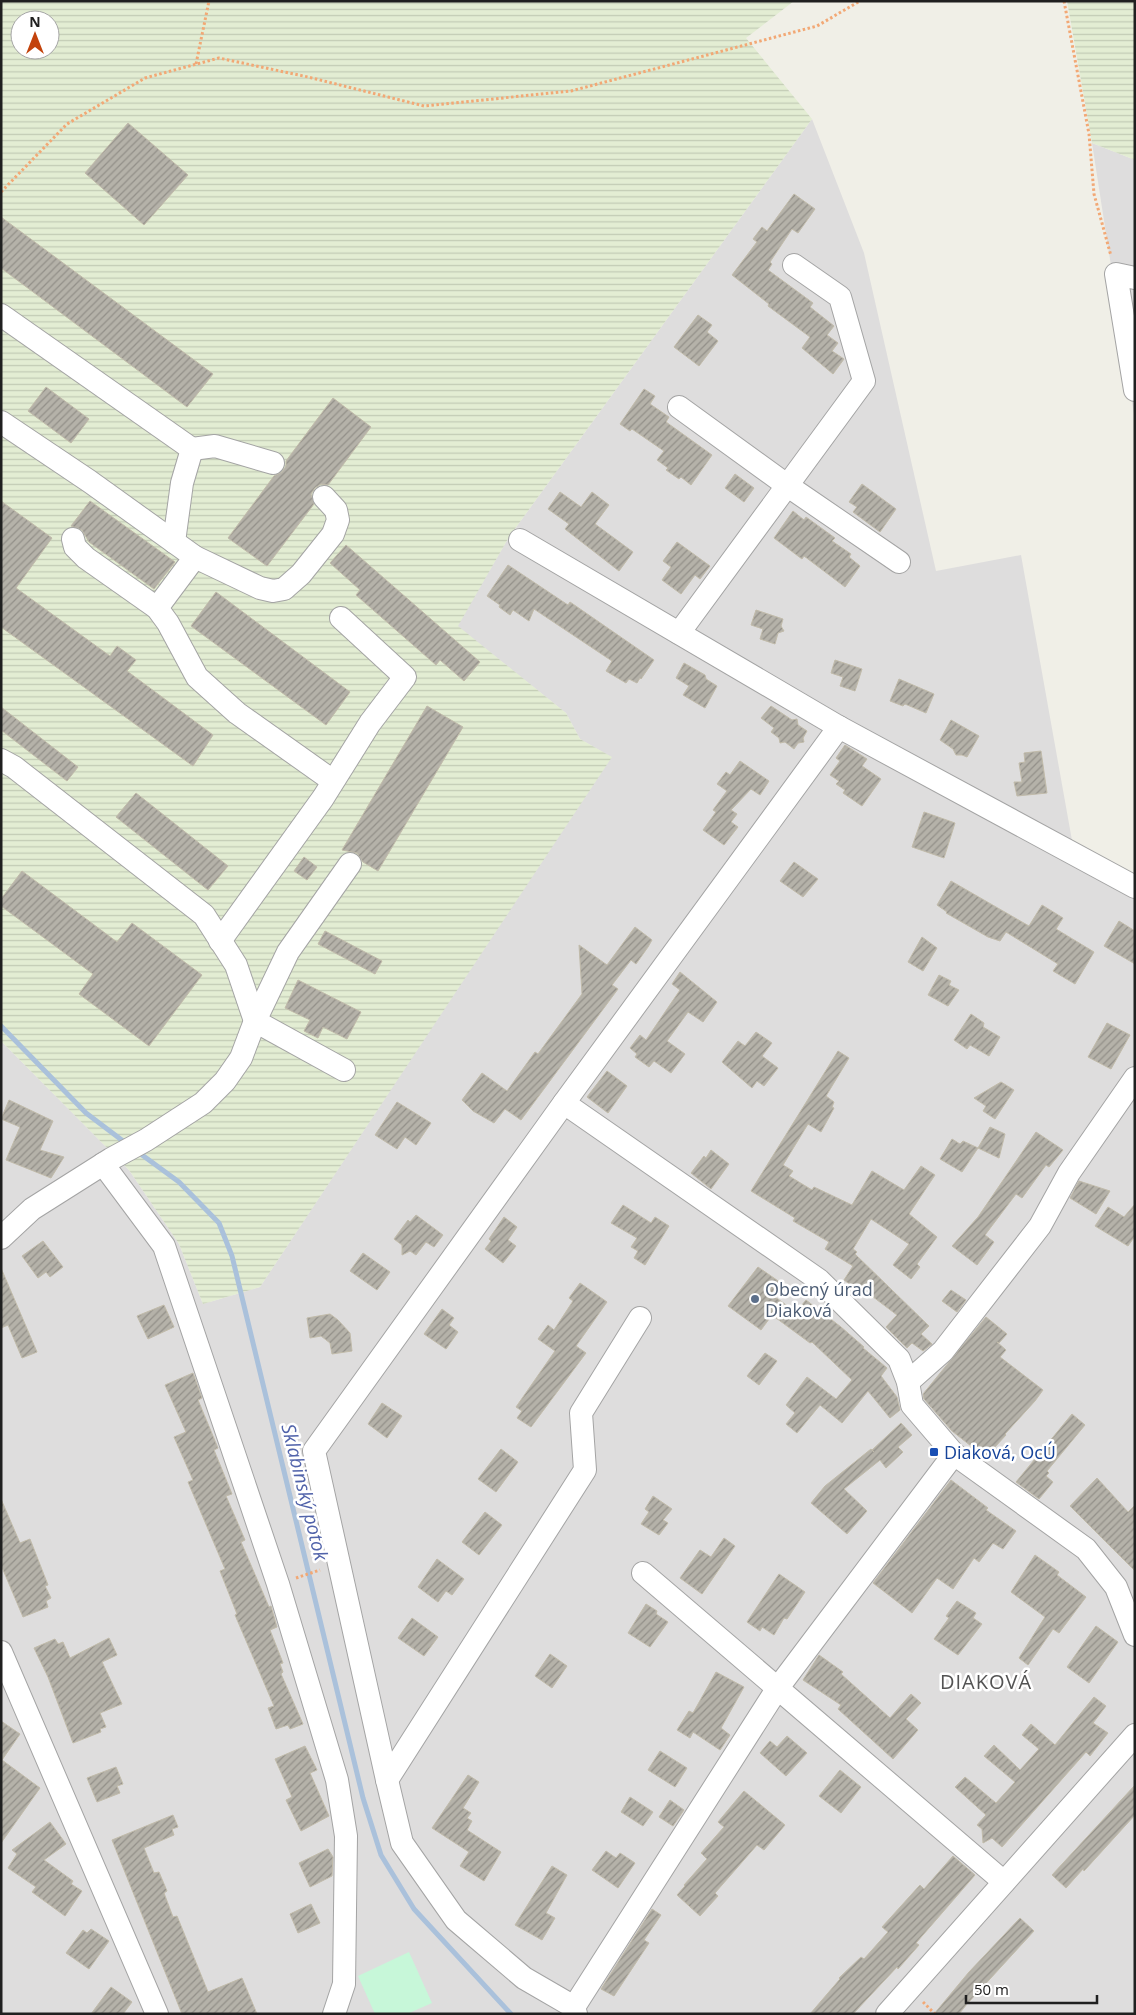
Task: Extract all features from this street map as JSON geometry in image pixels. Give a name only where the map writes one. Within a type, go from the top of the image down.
[{"type":"street","points":[[679,633],[864,381],[840,297],[794,265]]},
{"type":"street","points":[[1125,276],[1135,390]]},
{"type":"street","points":[[1,315],[192,448],[215,446],[273,463]]},
{"type":"street","points":[[679,407],[788,486],[899,562]]},
{"type":"street","points":[[1,422],[89,481],[195,557],[260,588],[273,591],[284,589],[302,574],[333,534],[338,520],[336,510],[324,497]]},
{"type":"street","points":[[174,542],[182,483],[192,448]]},
{"type":"street","points":[[73,538],[75,547],[86,558],[157,608],[168,623],[197,677],[237,713],[333,781]]},
{"type":"street","points":[[520,540],[839,728],[1135,887]]},
{"type":"street","points":[[157,608],[195,557]]},
{"type":"street","points":[[220,941],[333,781],[370,723],[405,677],[341,618]]},
{"type":"street","points":[[839,728],[564,1103],[314,1452],[402,1843],[456,1920],[524,1978],[575,2010],[777,1689],[954,1454]]},
{"type":"street","points":[[1,760],[14,767],[204,915],[236,965],[255,1021],[344,1070]]},
{"type":"street","points":[[1,1238],[32,1209],[203,1103],[225,1081],[241,1058],[255,1021],[288,952],[350,864]]},
{"type":"street","points":[[908,1382],[944,1351],[1040,1226],[1069,1173],[1135,1078]]},
{"type":"street","points":[[564,1103],[819,1280],[899,1360],[908,1382],[912,1406],[954,1454],[1086,1549],[1116,1586],[1135,1635]]},
{"type":"street","points":[[107,1162],[164,1246],[278,1584],[337,1780],[346,1836],[344,1984],[334,2014]]},
{"type":"street","points":[[387,1780],[585,1470],[581,1413],[640,1318]]},
{"type":"street","points":[[643,1574],[1004,1882]]},
{"type":"street","points":[[1,1652],[157,2014]]},
{"type":"street","points":[[894,2011],[1004,1882],[1135,1735]]},
{"type":"path","points":[[196,64],[209,1]]},
{"type":"path","points":[[1,192],[68,124],[145,78],[219,58],[308,77],[424,106],[572,91],[817,26],[860,1]]},
{"type":"path","points":[[1064,1],[1089,134],[1094,194],[1125,276]]},
{"type":"path","points":[[278,1584],[339,1564]]},
{"type":"shaded area","points":[[812,119],[864,253],[936,571],[1021,555],[1073,846],[1135,880],[1135,2014],[1,2014],[1,1041],[129,1170],[179,1244],[203,1304],[260,1287],[611,757],[580,739],[566,713],[457,626],[509,537]]},
{"type":"shaded area","points":[[1092,143],[1135,160],[1135,421]]},
{"type":"green space","points":[[1,1],[794,1],[746,38],[812,119],[509,537],[458,626],[566,713],[580,739],[612,757],[260,1287],[203,1304],[179,1244],[129,1170],[1,1041]]},
{"type":"green space","points":[[1067,1],[1135,1],[1135,160],[1092,143]]},
{"type":"green space","points":[[409,1952],[432,2003],[407,2014],[375,2014],[358,1976]]},
{"type":"building","points":[[128,123],[188,175],[144,225],[85,173]]},
{"type":"building","points":[[794,194],[815,209],[798,233],[792,229],[770,262],[772,264],[768,270],[813,303],[810,307],[834,326],[827,335],[838,343],[832,351],[844,359],[833,374],[802,348],[810,337],[768,306],[769,304],[732,275],[757,242],[753,239],[762,227],[767,231]]},
{"type":"building","points":[[1,217],[213,374],[187,407],[1,268]]},
{"type":"building","points":[[698,315],[712,325],[707,332],[718,341],[699,366],[674,347]]},
{"type":"building","points":[[46,387],[89,419],[71,443],[28,411]]},
{"type":"building","points":[[644,389],[655,396],[650,404],[669,417],[666,422],[712,455],[691,485],[681,477],[679,479],[666,470],[668,468],[657,460],[664,451],[632,429],[630,431],[620,424]]},
{"type":"building","points":[[333,398],[371,427],[328,485],[321,484],[315,488],[311,494],[314,504],[267,566],[228,538],[274,476],[282,472],[286,466],[286,461]]},
{"type":"building","points":[[735,474],[754,488],[744,502],[725,488]]},
{"type":"building","points":[[862,484],[896,509],[880,532],[853,512],[857,507],[849,502]]},
{"type":"building","points":[[560,492],[581,507],[592,492],[609,505],[595,524],[633,552],[619,571],[565,529],[569,524],[548,509]]},
{"type":"building","points":[[1,501],[52,538],[16,588],[110,656],[117,646],[136,660],[127,671],[213,735],[193,766],[1,627]]},
{"type":"building","points":[[90,501],[175,562],[154,589],[89,542],[82,530],[71,526]]},
{"type":"building","points":[[793,511],[804,520],[806,517],[835,538],[832,541],[851,554],[849,557],[860,566],[845,587],[804,556],[802,559],[774,538]]},
{"type":"building","points":[[677,542],[710,566],[700,579],[695,575],[681,594],[662,580],[671,567],[663,561]]},
{"type":"building","points":[[346,545],[480,662],[464,681],[440,660],[436,665],[356,595],[360,590],[330,563]]},
{"type":"building","points":[[508,565],[568,605],[570,602],[654,660],[641,679],[637,683],[629,679],[626,683],[606,671],[612,661],[534,609],[529,621],[513,610],[510,615],[499,607],[500,605],[487,596]]},
{"type":"building","points":[[216,592],[350,692],[326,725],[191,626]]},
{"type":"building","points":[[756,610],[783,619],[781,626],[784,631],[778,633],[775,644],[760,639],[763,629],[751,625]]},
{"type":"building","points":[[835,660],[862,669],[855,691],[840,686],[843,677],[831,673]]},
{"type":"building","points":[[684,663],[705,675],[706,679],[717,686],[705,708],[683,695],[689,686],[676,678]]},
{"type":"building","points":[[899,679],[934,694],[926,713],[905,704],[903,706],[890,701]]},
{"type":"building","points":[[427,706],[463,727],[378,871],[363,862],[357,853],[342,850]]},
{"type":"building","points":[[771,706],[792,720],[797,719],[798,725],[807,731],[803,738],[804,742],[798,743],[794,749],[785,742],[780,743],[779,738],[771,732],[774,728],[761,718]]},
{"type":"building","points":[[1,707],[78,767],[67,781],[1,730]]},
{"type":"building","points":[[951,720],[979,736],[967,757],[956,755],[953,749],[940,740]]},
{"type":"building","points":[[845,745],[867,759],[862,766],[881,779],[862,806],[843,793],[845,790],[836,784],[839,781],[830,775],[840,761],[836,758]]},
{"type":"building","points":[[1041,751],[1047,793],[1017,796],[1014,782],[1022,782],[1019,763],[1025,762],[1024,753]]},
{"type":"building","points":[[740,761],[769,781],[760,795],[751,789],[731,810],[737,814],[731,822],[738,827],[724,845],[703,830],[716,812],[713,810],[727,791],[717,784],[726,772],[730,775]]},
{"type":"building","points":[[136,793],[228,866],[208,890],[116,817]]},
{"type":"building","points":[[924,812],[955,823],[944,858],[912,847]]},
{"type":"building","points":[[304,857],[317,867],[307,880],[294,871]]},
{"type":"building","points":[[794,862],[818,879],[803,897],[780,881]]},
{"type":"building","points":[[22,871],[117,942],[132,923],[202,975],[149,1046],[79,994],[93,974],[1,906],[1,899]]},
{"type":"building","points":[[951,881],[1029,926],[1042,905],[1063,918],[1056,929],[1094,952],[1075,984],[1053,971],[1058,964],[1006,932],[1000,941],[988,937],[946,913],[937,905]]},
{"type":"building","points":[[1119,921],[1135,931],[1135,964],[1104,946]]},
{"type":"building","points":[[635,927],[652,940],[648,947],[636,964],[631,960],[612,985],[618,989],[521,1120],[505,1109],[494,1123],[473,1111],[462,1100],[482,1073],[507,1091],[535,1052],[538,1054],[582,994],[579,945],[607,965]]},
{"type":"building","points":[[325,931],[382,961],[375,974],[318,944]]},
{"type":"building","points":[[922,937],[937,948],[923,971],[908,962]]},
{"type":"building","points":[[680,972],[717,1002],[703,1022],[688,1012],[667,1041],[685,1054],[671,1073],[654,1061],[649,1067],[635,1057],[637,1054],[630,1048],[640,1035],[646,1040],[680,990],[672,984]]},
{"type":"building","points":[[939,975],[951,981],[949,985],[959,990],[948,1006],[928,995]]},
{"type":"building","points":[[298,980],[361,1012],[347,1039],[323,1027],[318,1038],[304,1031],[310,1020],[285,1008]]},
{"type":"building","points":[[971,1014],[984,1023],[983,1027],[1000,1037],[989,1056],[970,1045],[967,1049],[954,1040]]},
{"type":"building","points":[[1107,1023],[1130,1035],[1111,1069],[1088,1057]]},
{"type":"building","points":[[756,1032],[772,1043],[762,1056],[778,1068],[764,1086],[757,1081],[752,1088],[722,1062],[738,1041],[745,1046]]},
{"type":"building","points":[[838,1051],[849,1058],[826,1096],[834,1102],[832,1107],[834,1108],[821,1132],[808,1124],[783,1165],[793,1171],[789,1176],[812,1190],[814,1187],[852,1205],[872,1171],[904,1190],[921,1166],[935,1175],[909,1214],[937,1237],[917,1264],[920,1267],[911,1279],[893,1265],[909,1244],[871,1219],[853,1249],[857,1252],[855,1254],[929,1326],[921,1334],[932,1344],[923,1351],[912,1343],[907,1348],[886,1327],[897,1315],[860,1287],[858,1290],[844,1280],[853,1266],[825,1249],[829,1242],[793,1221],[795,1218],[751,1191]]},
{"type":"building","points":[[607,1071],[627,1086],[608,1113],[587,1097]]},
{"type":"building","points":[[1001,1082],[1014,1090],[995,1119],[983,1111],[986,1106],[974,1098]]},
{"type":"building","points":[[9,1100],[53,1121],[40,1150],[64,1157],[51,1178],[6,1160],[20,1127],[1,1119]]},
{"type":"building","points":[[397,1102],[431,1123],[416,1145],[405,1137],[397,1149],[375,1135]]},
{"type":"building","points":[[990,1127],[1005,1134],[999,1158],[978,1148]]},
{"type":"building","points":[[1036,1132],[1063,1150],[1049,1167],[1046,1165],[1022,1198],[1016,1194],[985,1235],[994,1242],[977,1265],[952,1246],[978,1217]]},
{"type":"building","points":[[952,1139],[960,1144],[963,1141],[978,1148],[962,1172],[940,1159]]},
{"type":"building","points":[[711,1150],[729,1164],[711,1189],[691,1173]]},
{"type":"building","points":[[1079,1181],[1110,1191],[1096,1214],[1070,1198]]},
{"type":"building","points":[[1135,1204],[1135,1236],[1128,1246],[1095,1226],[1108,1207],[1124,1217]]},
{"type":"building","points":[[623,1205],[651,1223],[655,1217],[669,1226],[645,1265],[634,1258],[638,1251],[631,1247],[637,1238],[611,1223]]},
{"type":"building","points":[[416,1215],[443,1235],[434,1247],[426,1242],[416,1255],[410,1251],[402,1255],[402,1245],[394,1239],[408,1220],[410,1222]]},
{"type":"building","points":[[504,1217],[517,1227],[508,1240],[516,1246],[503,1263],[485,1249],[491,1241],[489,1239]]},
{"type":"building","points":[[43,1241],[63,1267],[50,1277],[46,1272],[38,1278],[22,1256]]},
{"type":"building","points":[[363,1253],[390,1272],[377,1290],[350,1271]]},
{"type":"building","points":[[758,1267],[784,1285],[775,1297],[796,1312],[806,1300],[841,1327],[887,1368],[881,1376],[897,1397],[900,1410],[890,1418],[868,1391],[842,1423],[820,1405],[797,1433],[786,1424],[795,1413],[786,1405],[807,1377],[836,1399],[852,1380],[812,1342],[810,1343],[772,1315],[761,1330],[728,1306]]},
{"type":"building","points":[[1,1268],[37,1352],[22,1358],[8,1325],[1,1328]]},
{"type":"building","points":[[580,1283],[607,1302],[576,1346],[586,1353],[531,1427],[517,1418],[522,1411],[516,1407],[555,1351],[538,1339],[548,1325],[554,1330],[573,1301],[569,1298]]},
{"type":"building","points":[[951,1290],[966,1300],[957,1312],[942,1301]]},
{"type":"building","points":[[164,1305],[174,1327],[148,1339],[137,1316]]},
{"type":"building","points":[[442,1309],[454,1318],[449,1325],[458,1332],[446,1349],[424,1334]]},
{"type":"building","points":[[330,1314],[350,1333],[352,1351],[332,1354],[330,1343],[321,1336],[310,1338],[307,1318]]},
{"type":"building","points":[[986,1317],[1007,1334],[999,1343],[997,1342],[1006,1350],[1000,1357],[1043,1390],[984,1459],[969,1448],[971,1446],[952,1431],[924,1399],[923,1394]]},
{"type":"building","points":[[765,1353],[777,1361],[759,1385],[747,1376]]},
{"type":"building","points":[[193,1373],[202,1398],[198,1400],[218,1448],[214,1450],[232,1494],[226,1496],[245,1540],[241,1542],[269,1607],[271,1606],[277,1627],[270,1630],[283,1663],[280,1664],[283,1672],[281,1674],[303,1724],[290,1729],[288,1725],[276,1729],[268,1708],[274,1706],[235,1615],[237,1614],[220,1571],[225,1569],[188,1482],[193,1480],[174,1437],[186,1432],[165,1385]]},
{"type":"building","points":[[382,1403],[402,1416],[387,1438],[368,1424]]},
{"type":"building","points":[[1072,1414],[1085,1425],[1047,1471],[1049,1473],[1046,1476],[1053,1482],[1039,1499],[1016,1482]]},
{"type":"building","points":[[901,1423],[912,1435],[898,1447],[903,1452],[886,1468],[880,1460],[844,1489],[867,1511],[847,1534],[811,1503],[825,1486],[872,1450]]},
{"type":"building","points":[[501,1449],[518,1462],[496,1492],[478,1479]]},
{"type":"building","points":[[1097,1478],[1128,1512],[1135,1505],[1135,1571],[1070,1506]]},
{"type":"building","points":[[951,1480],[988,1508],[986,1510],[1016,1531],[1003,1549],[993,1543],[979,1562],[974,1558],[953,1589],[937,1578],[912,1613],[873,1583]]},
{"type":"building","points":[[653,1496],[672,1509],[663,1520],[668,1523],[659,1535],[641,1524],[649,1512],[645,1509]]},
{"type":"building","points":[[1,1499],[20,1543],[30,1539],[48,1585],[45,1586],[51,1598],[46,1601],[48,1607],[23,1617],[1,1565]]},
{"type":"building","points":[[485,1512],[502,1525],[479,1555],[462,1542]]},
{"type":"building","points":[[724,1538],[735,1546],[702,1594],[680,1578],[700,1550],[711,1557]]},
{"type":"building","points":[[1035,1555],[1059,1572],[1057,1575],[1086,1597],[1059,1633],[1053,1629],[1028,1665],[1019,1658],[1045,1617],[1011,1592]]},
{"type":"building","points":[[437,1559],[464,1579],[452,1595],[446,1591],[438,1602],[418,1587]]},
{"type":"building","points":[[779,1574],[805,1592],[787,1619],[784,1618],[774,1635],[762,1627],[760,1631],[747,1622]]},
{"type":"building","points":[[957,1601],[976,1613],[973,1618],[982,1624],[958,1655],[934,1639],[949,1618],[946,1616]]},
{"type":"building","points":[[646,1604],[657,1611],[656,1614],[668,1622],[650,1647],[628,1633]]},
{"type":"building","points":[[412,1618],[438,1637],[424,1656],[398,1638]]},
{"type":"building","points":[[1096,1626],[1118,1642],[1089,1683],[1067,1667]]},
{"type":"building","points":[[109,1638],[117,1655],[102,1662],[122,1704],[100,1713],[106,1727],[100,1729],[101,1732],[73,1743],[48,1677],[34,1648],[55,1639],[58,1644],[63,1642],[70,1658]]},
{"type":"building","points":[[550,1654],[567,1666],[552,1688],[535,1676]]},
{"type":"building","points":[[819,1655],[843,1672],[841,1674],[890,1718],[911,1694],[921,1703],[906,1719],[918,1730],[893,1759],[838,1709],[841,1705],[803,1680]]},
{"type":"building","points":[[716,1672],[744,1687],[721,1728],[730,1735],[720,1750],[693,1732],[690,1738],[677,1730],[689,1711],[693,1713]]},
{"type":"building","points":[[1094,1697],[1106,1706],[1093,1723],[1108,1733],[1090,1756],[1086,1752],[1002,1847],[992,1838],[983,1843],[982,1829],[977,1825],[986,1815],[955,1787],[965,1777],[996,1803],[1015,1782],[984,1756],[994,1745],[1020,1770],[1039,1749],[1022,1735],[1031,1724],[1055,1745]]},
{"type":"building","points":[[1,1721],[20,1734],[2,1760],[40,1788],[1,1843]]},
{"type":"building","points":[[787,1736],[807,1753],[786,1776],[760,1753],[770,1741],[777,1747]]},
{"type":"building","points":[[305,1746],[317,1770],[310,1773],[329,1816],[301,1831],[286,1800],[292,1797],[275,1759]]},
{"type":"building","points":[[660,1751],[687,1768],[675,1787],[648,1770]]},
{"type":"building","points":[[116,1767],[123,1784],[117,1786],[120,1793],[97,1802],[87,1778]]},
{"type":"building","points":[[840,1770],[861,1787],[841,1813],[819,1796]]},
{"type":"building","points":[[468,1775],[479,1782],[463,1808],[471,1813],[467,1818],[472,1821],[467,1830],[501,1852],[484,1881],[460,1866],[469,1852],[432,1828]]},
{"type":"building","points":[[1135,1785],[1135,1815],[1066,1888],[1052,1875]]},
{"type":"building","points":[[744,1791],[785,1825],[764,1850],[757,1845],[715,1893],[718,1896],[700,1916],[677,1895],[707,1859],[701,1853],[724,1827],[718,1822]]},
{"type":"building","points":[[630,1797],[653,1812],[643,1826],[621,1812]]},
{"type":"building","points":[[670,1800],[684,1810],[673,1826],[659,1817]]},
{"type":"building","points":[[173,1815],[178,1827],[172,1829],[174,1835],[144,1848],[154,1873],[159,1872],[167,1891],[164,1893],[173,1917],[177,1916],[208,1992],[242,1978],[257,2014],[182,2014],[112,1840]]},
{"type":"building","points":[[50,1822],[66,1844],[44,1860],[73,1881],[71,1884],[82,1891],[65,1916],[32,1892],[36,1887],[8,1868],[17,1854],[12,1850]]},
{"type":"building","points":[[328,1849],[333,1857],[332,1876],[310,1887],[299,1863]]},
{"type":"building","points":[[606,1851],[616,1858],[620,1853],[635,1863],[618,1888],[592,1870]]},
{"type":"building","points":[[953,1856],[975,1875],[916,1943],[919,1945],[898,1969],[897,1967],[853,2014],[810,2014],[839,1978],[861,1957],[864,1959],[888,1932],[882,1927],[920,1885],[924,1889]]},
{"type":"building","points":[[552,1866],[567,1875],[546,1913],[555,1918],[542,1940],[515,1925]]},
{"type":"building","points":[[311,1904],[320,1923],[298,1933],[290,1914]]},
{"type":"building","points":[[652,1909],[661,1915],[644,1940],[649,1943],[614,1996],[601,1989]]},
{"type":"building","points":[[1020,1918],[1034,1931],[959,2014],[934,2014],[969,1972]]},
{"type":"building","points":[[91,1929],[109,1941],[89,1969],[66,1953],[83,1930],[87,1933]]},
{"type":"building","points":[[111,1987],[132,2002],[123,2014],[91,2014]]},
{"type":"waterway","name":"Sklabinský potok","points":[[1,1026],[86,1113],[127,1144]]},
{"type":"waterway","name":"Sklabinský potok","points":[[138,1152],[179,1182],[219,1223],[232,1256],[363,1798],[381,1855],[414,1909],[511,2014]]},
{"type":"place","name":"Obecný úrad Diaková","points":[[755,1299]]},
{"type":"place","name":"Diaková, OcÚ","points":[[934,1452]]},
{"type":"district","name":"DIAKOVÁ","points":[[986,1681]]}]
